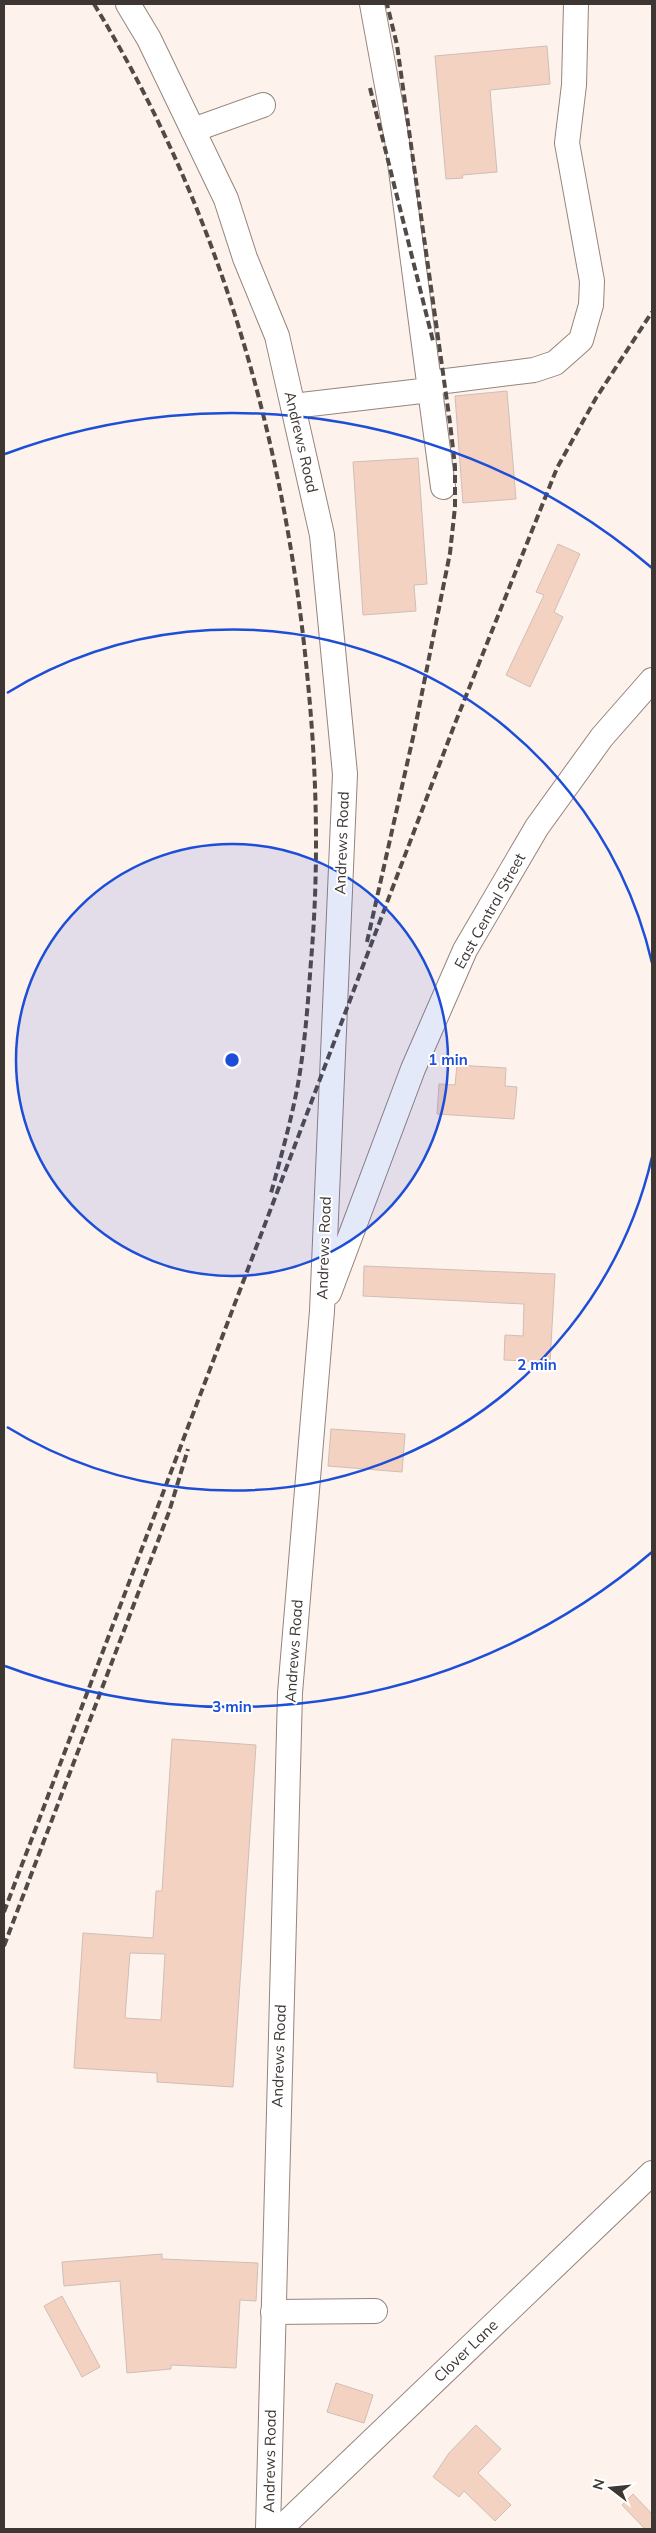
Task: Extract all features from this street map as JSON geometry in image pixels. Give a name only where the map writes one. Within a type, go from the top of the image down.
[{"type":"street","name":"Andrews Road","points":[[128,4],[149,39],[226,199],[245,258],[277,336],[322,535],[345,774],[322,1311],[290,1693],[268,2529]]},
{"type":"street","points":[[372,4],[397,140],[443,487]]},
{"type":"street","points":[[294,406],[534,370],[555,363],[581,340],[592,305],[592,281],[568,143],[574,85],[576,4]]},
{"type":"street","points":[[193,130],[263,105]]},
{"type":"street","name":"East Central Street","points":[[322,1311],[413,1070],[465,950],[537,827],[602,737],[652,680]]},
{"type":"street","name":"Clover Lane","points":[[280,2529],[652,2173]]},
{"type":"street","points":[[273,2312],[375,2311]]},
{"type":"building","points":[[547,46],[550,84],[490,90],[497,172],[462,175],[463,178],[446,179],[435,56]]},
{"type":"building","points":[[507,391],[516,499],[463,503],[455,396]]},
{"type":"building","points":[[418,458],[427,584],[414,585],[416,611],[363,615],[353,462]]},
{"type":"building","points":[[558,544],[580,554],[554,612],[563,617],[530,687],[506,675],[544,595],[536,592]]},
{"type":"building","points":[[457,1065],[506,1068],[505,1086],[517,1087],[514,1119],[437,1114],[439,1084],[455,1085]]},
{"type":"building","points":[[364,1266],[555,1274],[550,1362],[504,1360],[505,1335],[523,1336],[524,1304],[363,1296]]},
{"type":"building","points":[[331,1429],[405,1434],[402,1472],[328,1466]]},
{"type":"building","points":[[172,1739],[256,1745],[233,2087],[157,2082],[157,2073],[74,2068],[83,1933],[153,1938],[156,1891],[162,1891]],"holes":[[[130,1953],[165,1954],[161,2020],[125,2018]]]},
{"type":"building","points":[[162,2254],[162,2259],[258,2263],[256,2301],[240,2300],[236,2368],[171,2365],[171,2369],[127,2373],[120,2281],[64,2286],[62,2262]]},
{"type":"building","points":[[62,2296],[100,2367],[82,2377],[44,2306]]},
{"type":"building","points":[[336,2383],[373,2395],[364,2423],[327,2412]]},
{"type":"building","points":[[476,2425],[501,2449],[478,2473],[511,2505],[495,2521],[464,2491],[459,2497],[433,2477],[449,2453]]},
{"type":"building","points":[[633,2494],[652,2514],[652,2529],[645,2529],[622,2505]]},
{"type":"railway","points":[[94,4],[138,83],[178,163],[211,246],[240,331],[264,417],[283,505],[298,594],[308,683],[315,787],[316,857],[314,926],[300,1069],[289,1125],[271,1193]]},
{"type":"railway","points":[[367,942],[414,733],[450,553],[455,507],[455,466],[450,423],[397,45],[387,4]]},
{"type":"railway","points":[[370,88],[433,341]]},
{"type":"railway","points":[[4,1912],[454,726],[557,468],[596,398],[652,312]]},
{"type":"railway","points":[[4,1946],[169,1512],[188,1449]]}]
